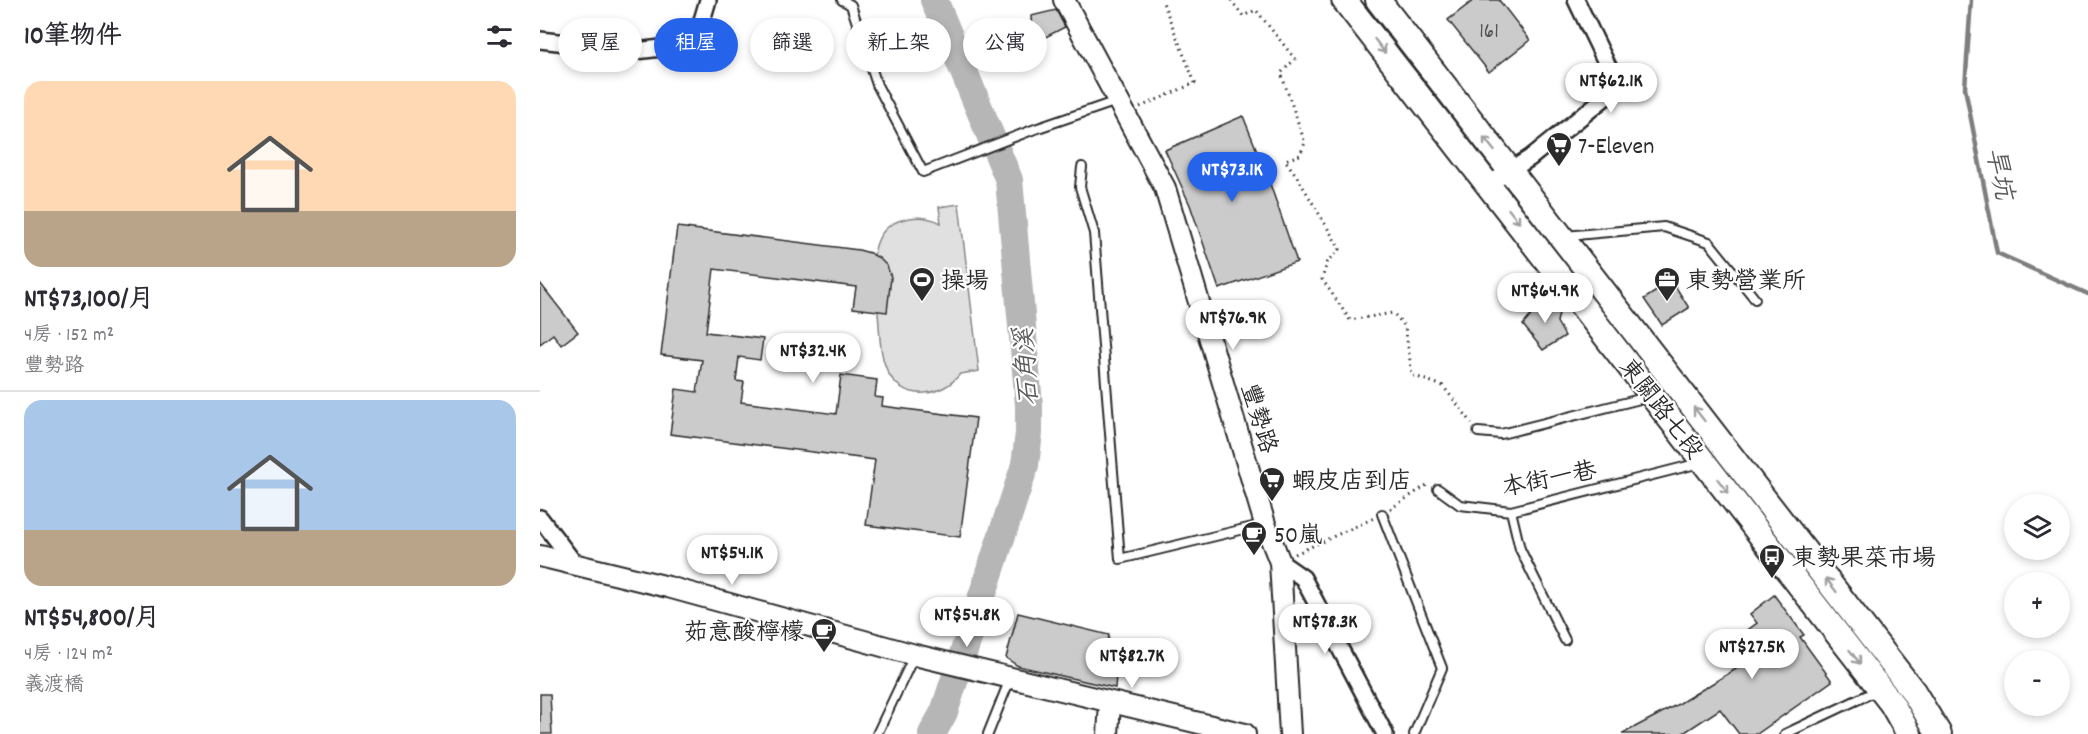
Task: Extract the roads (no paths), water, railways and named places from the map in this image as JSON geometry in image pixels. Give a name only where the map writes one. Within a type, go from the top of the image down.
[{"type":"main road","name":"東關路七段","points":[[1344,0],[1704,462],[1891,683],[1914,691],[1939,734]]},
{"type":"main road","name":"東關路七段","points":[[1378,0],[1561,236],[1891,683],[1892,704],[1909,734]]},
{"type":"street","points":[[540,40],[636,51],[695,44],[708,0]]},
{"type":"street","name":"豐勢路","points":[[1064,0],[1165,188],[1265,524],[1280,561],[1290,734]]},
{"type":"street","points":[[1489,184],[1530,158],[1618,87],[1576,0]]},
{"type":"street","points":[[540,518],[575,564]]},
{"type":"street","points":[[540,556],[915,655],[1245,734]]},
{"type":"street","points":[[1280,561],[1303,578],[1385,734]]},
{"type":"street","points":[[1108,734],[1110,703]]},
{"type":"lane","points":[[842,0],[851,5],[877,85],[923,172],[1035,129],[1121,107]]},
{"type":"lane","points":[[1082,167],[1080,187],[1094,233],[1120,559],[1265,524]]},
{"type":"lane","points":[[1561,236],[1664,227],[1709,242],[1755,299]]},
{"type":"lane","points":[[1479,432],[1501,434],[1653,396]]},
{"type":"lane","name":"本街一巷","points":[[1438,489],[1460,505],[1510,511],[1704,462]]},
{"type":"lane","points":[[1510,511],[1520,549],[1564,640]]},
{"type":"lane","points":[[1382,514],[1442,668],[1414,734]]},
{"type":"lane","points":[[877,734],[915,655]]},
{"type":"lane","points":[[988,734],[1011,678]]},
{"type":"lane","points":[[1785,734],[1891,683]]},
{"type":"waterway","name":"石角溪","points":[[932,734],[944,712],[1025,465],[1029,433],[1029,405],[1009,180],[934,0]]},
{"type":"waterway","name":"旱坑","points":[[1971,0],[1965,88],[1997,253],[2088,294]]},
{"type":"place","name":"7-Eleven","points":[[1559,168]]},
{"type":"place","name":"操場","points":[[922,303]]},
{"type":"place","name":"東勢營業所","points":[[1667,303]]},
{"type":"place","name":"蝦皮店到店","points":[[1272,503]]},
{"type":"place","name":"50嵐","points":[[1254,557]]},
{"type":"place","name":"東勢果菜市場","points":[[1772,580]]},
{"type":"place","name":"茹意酸檸檬","points":[[824,654]]}]
